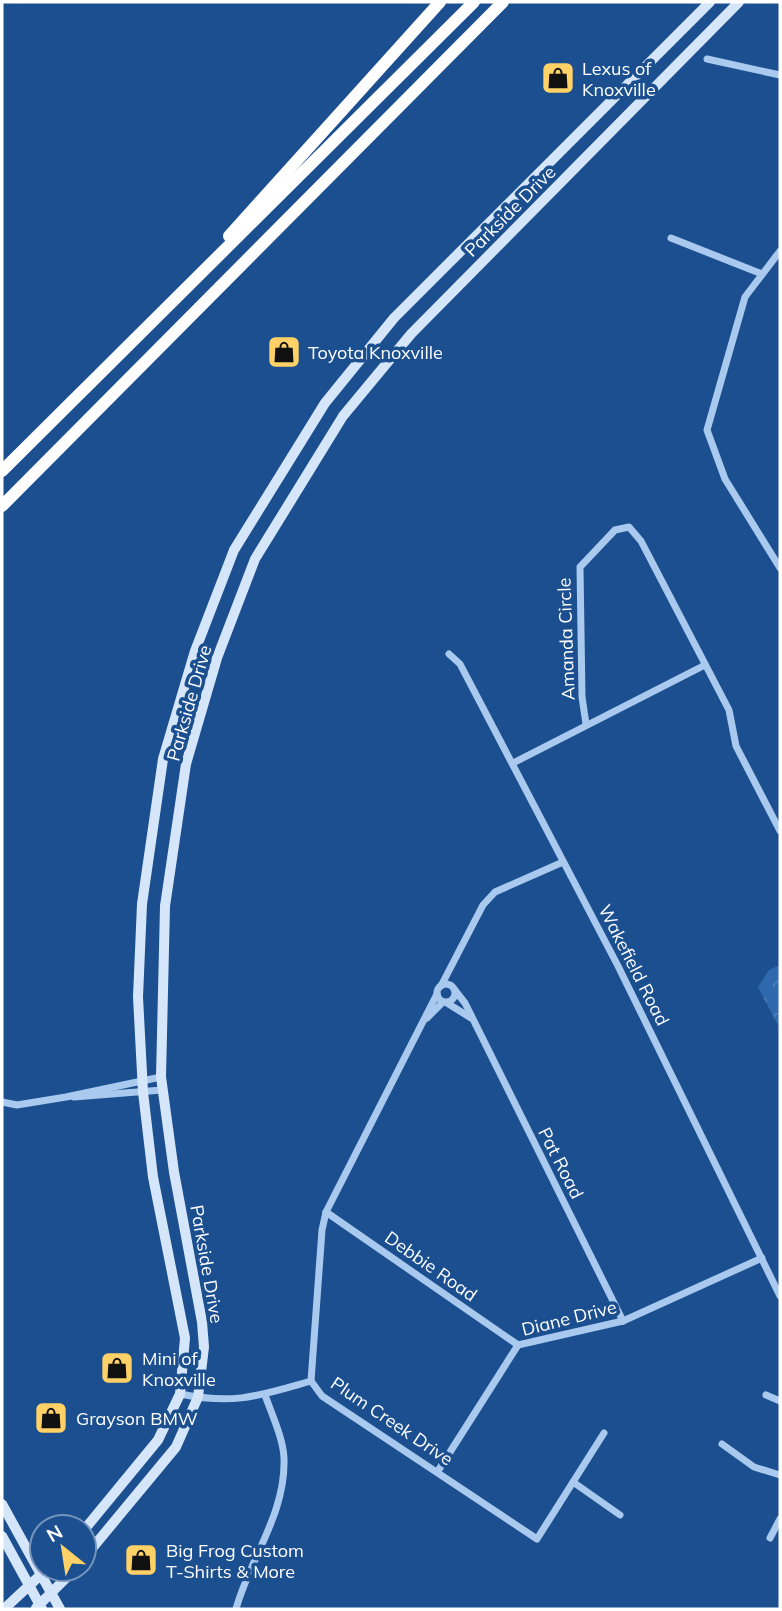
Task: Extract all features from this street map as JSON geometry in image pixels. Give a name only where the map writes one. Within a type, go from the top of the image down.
[{"type":"highway","points":[[141,333],[440,2]]},
{"type":"highway","points":[[2,471],[474,2]]},
{"type":"highway","points":[[2,506],[503,2]]},
{"type":"highway","points":[[483,22],[514,2]]},
{"type":"street","name":"Parkside Drive","points":[[98,1513],[158,1440],[180,1394],[185,1338],[153,1177],[142,1080],[138,998],[142,904],[163,760],[195,651],[234,550],[325,403],[394,318],[710,2]]},
{"type":"street","name":"Parkside Drive","points":[[98,1542],[157,1474],[176,1447],[198,1397],[203,1366],[202,1322],[161,1077],[165,906],[186,764],[217,658],[261,548],[343,416],[411,334],[739,2]]},
{"type":"street","points":[[707,59],[780,75]]},
{"type":"street","points":[[671,237],[762,274]]},
{"type":"street","points":[[780,251],[745,297],[707,430],[725,478],[780,568]]},
{"type":"street","name":"Amanda Circle","points":[[586,724],[582,697],[580,567],[620,527],[634,529],[705,665]]},
{"type":"street","name":"Wakefield Road","points":[[449,654],[460,664],[618,966],[780,1296]]},
{"type":"street","points":[[513,763],[705,665],[733,720],[736,746],[780,831]]},
{"type":"street","name":"Plum Creek Drive","points":[[563,862],[495,892],[483,905],[326,1212],[322,1230],[311,1381],[322,1396],[537,1539],[604,1433]]},
{"type":"street","name":"Plum Creek Drive","points":[[427,1018],[445,1002],[454,998],[452,967]]},
{"type":"street","points":[[441,986],[454,988]]},
{"type":"street","name":"Pat Road","points":[[454,988],[466,1003],[471,1019],[623,1321]]},
{"type":"street","points":[[437,994],[445,1002]]},
{"type":"street","name":"Pat Road","points":[[445,1002],[471,1019]]},
{"type":"street","points":[[2,1102],[17,1105],[161,1077]]},
{"type":"street","points":[[66,1097],[162,1090]]},
{"type":"street","name":"Debbie Road","points":[[326,1212],[518,1345]]},
{"type":"street","name":"Diane Drive","points":[[438,1471],[518,1345],[623,1321],[762,1258]]},
{"type":"street","points":[[180,1394],[220,1401],[265,1395],[311,1381]]},
{"type":"street","points":[[236,1609],[267,1536],[283,1481],[284,1456],[265,1395]]},
{"type":"street","points":[[766,1395],[780,1401]]},
{"type":"street","points":[[722,1444],[754,1467],[780,1475]]},
{"type":"street","points":[[138,1466],[157,1474]]},
{"type":"street","points":[[573,1482],[620,1515]]},
{"type":"street","points":[[2,1504],[28,1545]]},
{"type":"street","points":[[770,1538],[780,1519]]},
{"type":"street","points":[[2,1536],[39,1608],[62,1583]]},
{"type":"street","points":[[4,1609],[33,1583]]},
{"type":"street","points":[[48,1583],[60,1609]]},
{"type":"green space","points":[[780,965],[780,1029],[758,987],[769,970]]},
{"type":"place","name":"Lexus of Knoxville","points":[[558,78]]},
{"type":"place","name":"Toyota Knoxville","points":[[284,352]]},
{"type":"place","name":"Mini of Knoxville","points":[[117,1368]]},
{"type":"place","name":"Grayson BMW","points":[[51,1418]]},
{"type":"place","name":"Big Frog Custom T-Shirts & More","points":[[141,1560]]}]
